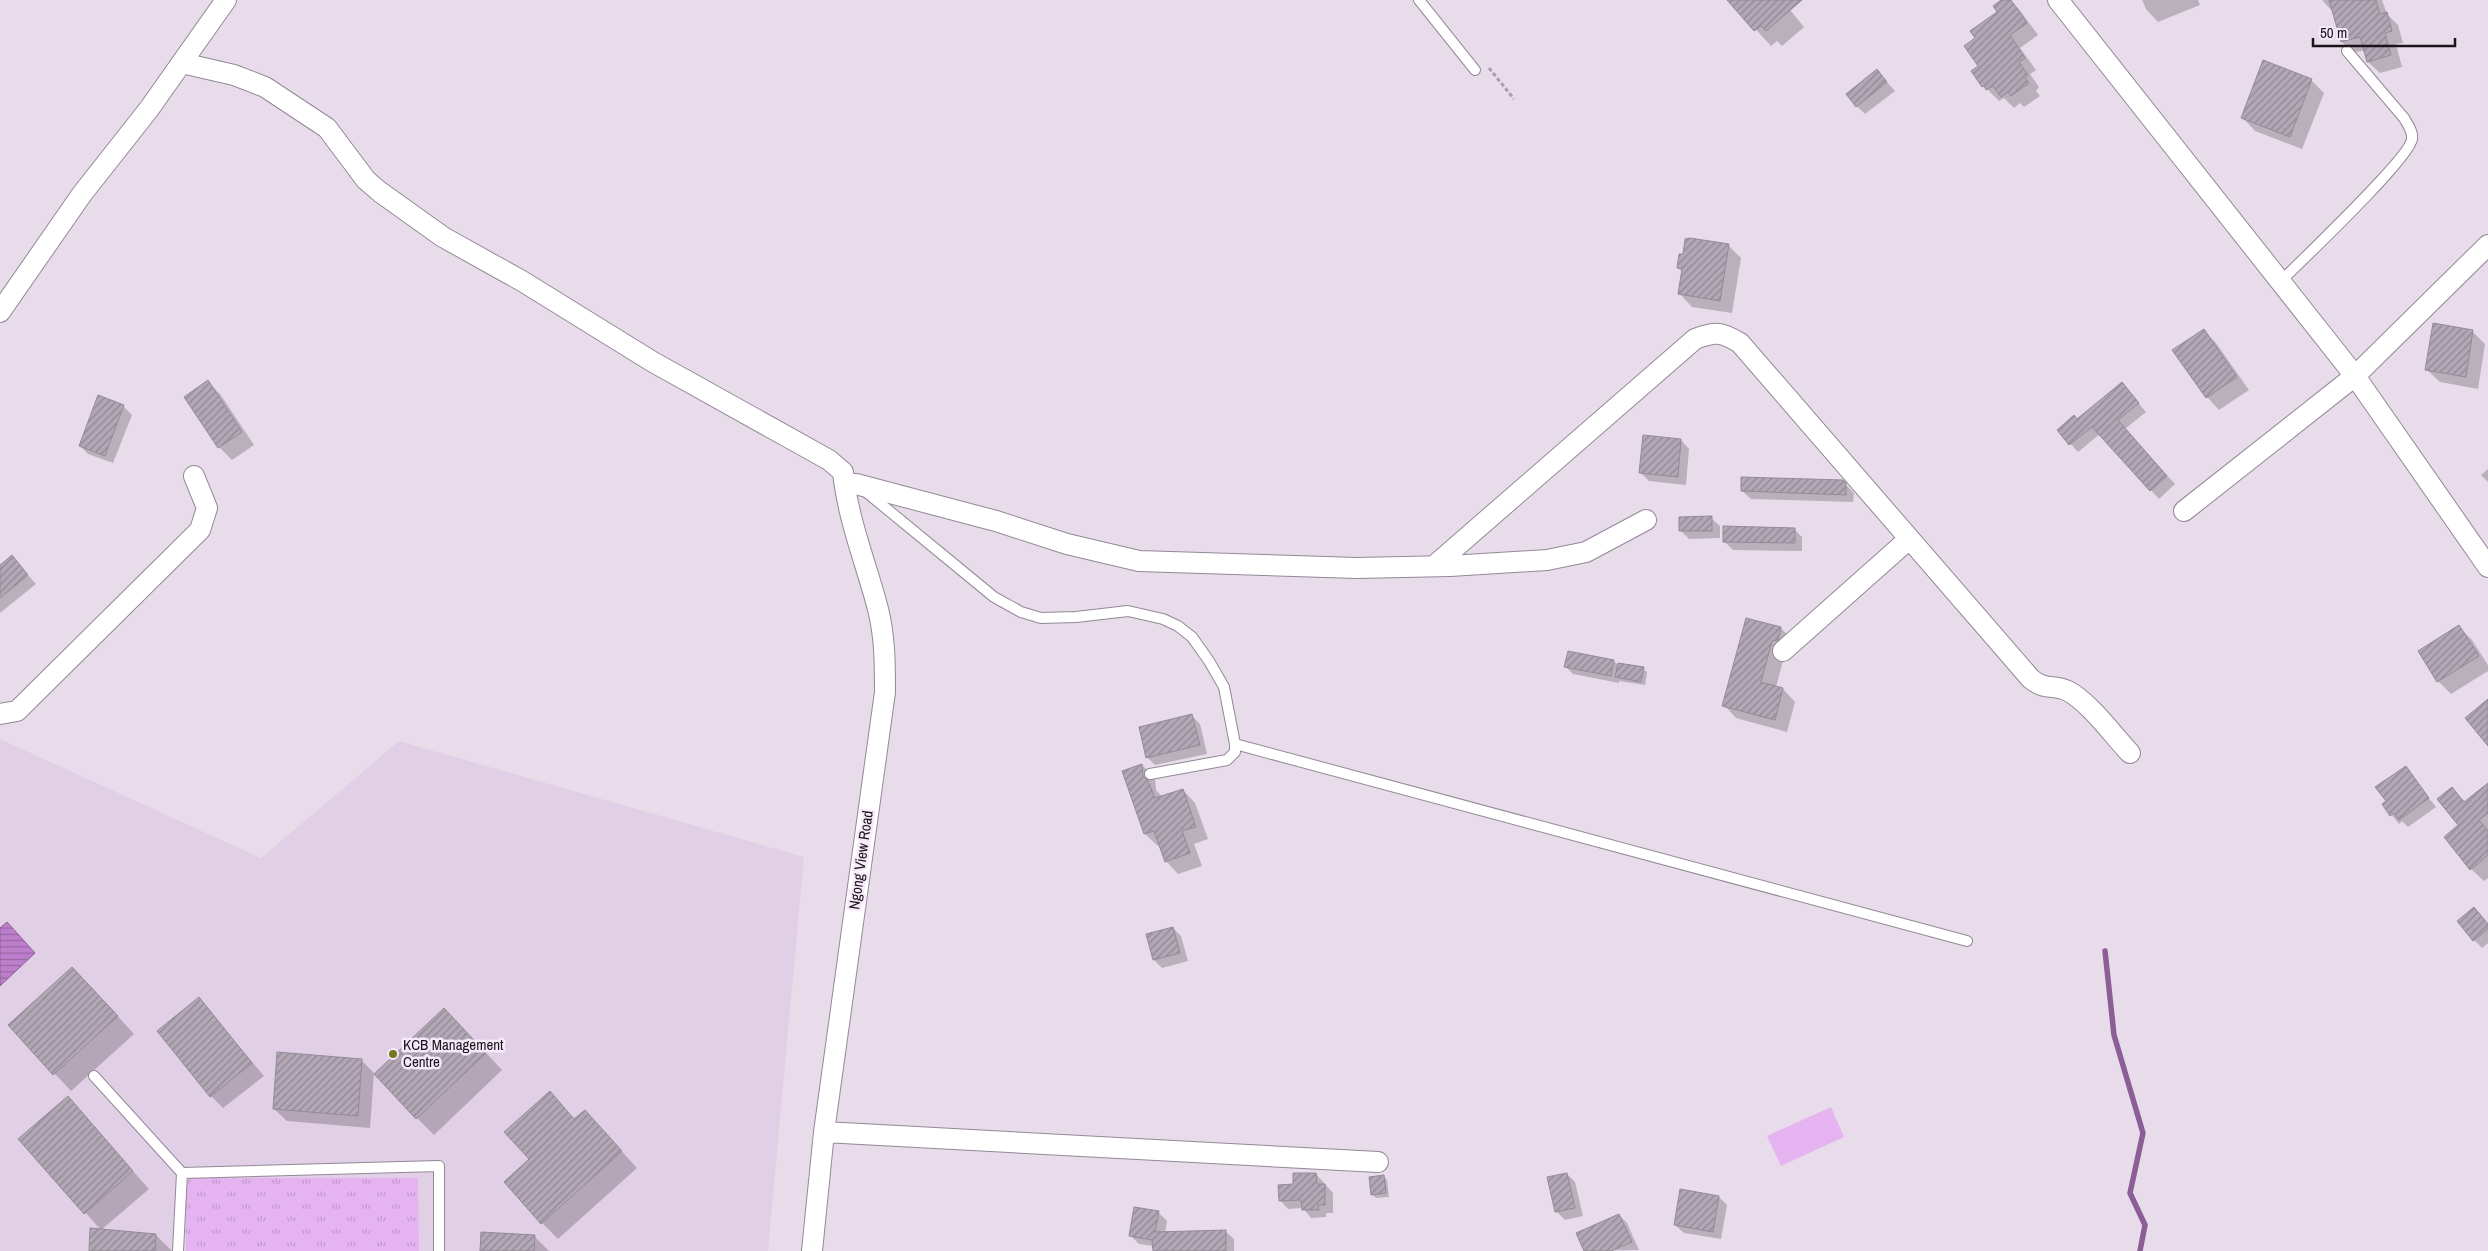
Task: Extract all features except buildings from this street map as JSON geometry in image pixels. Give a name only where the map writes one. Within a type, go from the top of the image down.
[{"type":"street","points":[[0,312],[82,194],[182,63],[226,0]]},
{"type":"street","points":[[2058,0],[2355,376],[2488,567]]},
{"type":"street","points":[[182,63],[234,74],[265,87],[327,128],[366,180],[443,236],[522,281],[661,366],[821,456],[850,478],[1067,544],[1139,561],[1357,568],[1547,560],[1586,552],[1646,520]]},
{"type":"street","points":[[2184,511],[2355,376],[2488,245]]},
{"type":"street","points":[[1434,566],[1695,339],[1707,334],[1724,333],[1740,343],[2031,679],[2040,686],[2067,690],[2081,701],[2130,753]]},
{"type":"street","points":[[0,714],[17,711],[200,530],[208,508],[194,476]]},
{"type":"street","name":"Ngong View Road","points":[[812,1251],[824,1132],[885,692],[885,651],[878,610],[851,519],[850,478]]},
{"type":"street","points":[[1783,651],[1909,539]]},
{"type":"street","points":[[824,1132],[1378,1162]]},
{"type":"lane","points":[[1419,0],[1475,70]]},
{"type":"lane","points":[[2280,282],[2350,213],[2403,155],[2412,140],[2412,130],[2404,118],[2347,50]]},
{"type":"lane","points":[[850,478],[994,597],[1020,612],[1041,618],[1076,617],[1128,611],[1163,619],[1178,626],[1192,637],[1224,687],[1235,752],[1227,760],[1150,774]]},
{"type":"lane","points":[[1235,744],[1967,941]]},
{"type":"lane","points":[[94,1076],[182,1173],[178,1251]]},
{"type":"lane","points":[[182,1173],[439,1166],[439,1251]]},
{"type":"shaded area","name":"KCB Management Centre","points":[[0,739],[261,858],[399,741],[804,857],[768,1251],[0,1251]]},
{"type":"shaded area","points":[[7,922],[35,953],[0,986],[0,928]]},
{"type":"green space","points":[[1831,1107],[1844,1137],[1781,1166],[1767,1136]]},
{"type":"green space","points":[[186,1178],[418,1178],[419,1251],[186,1251]]},
{"type":"waterway","points":[[2105,951],[2114,1035],[2143,1133],[2130,1193],[2145,1225],[2140,1251]]},
{"type":"place","name":"KCB Management Centre","points":[[393,1054]]}]
